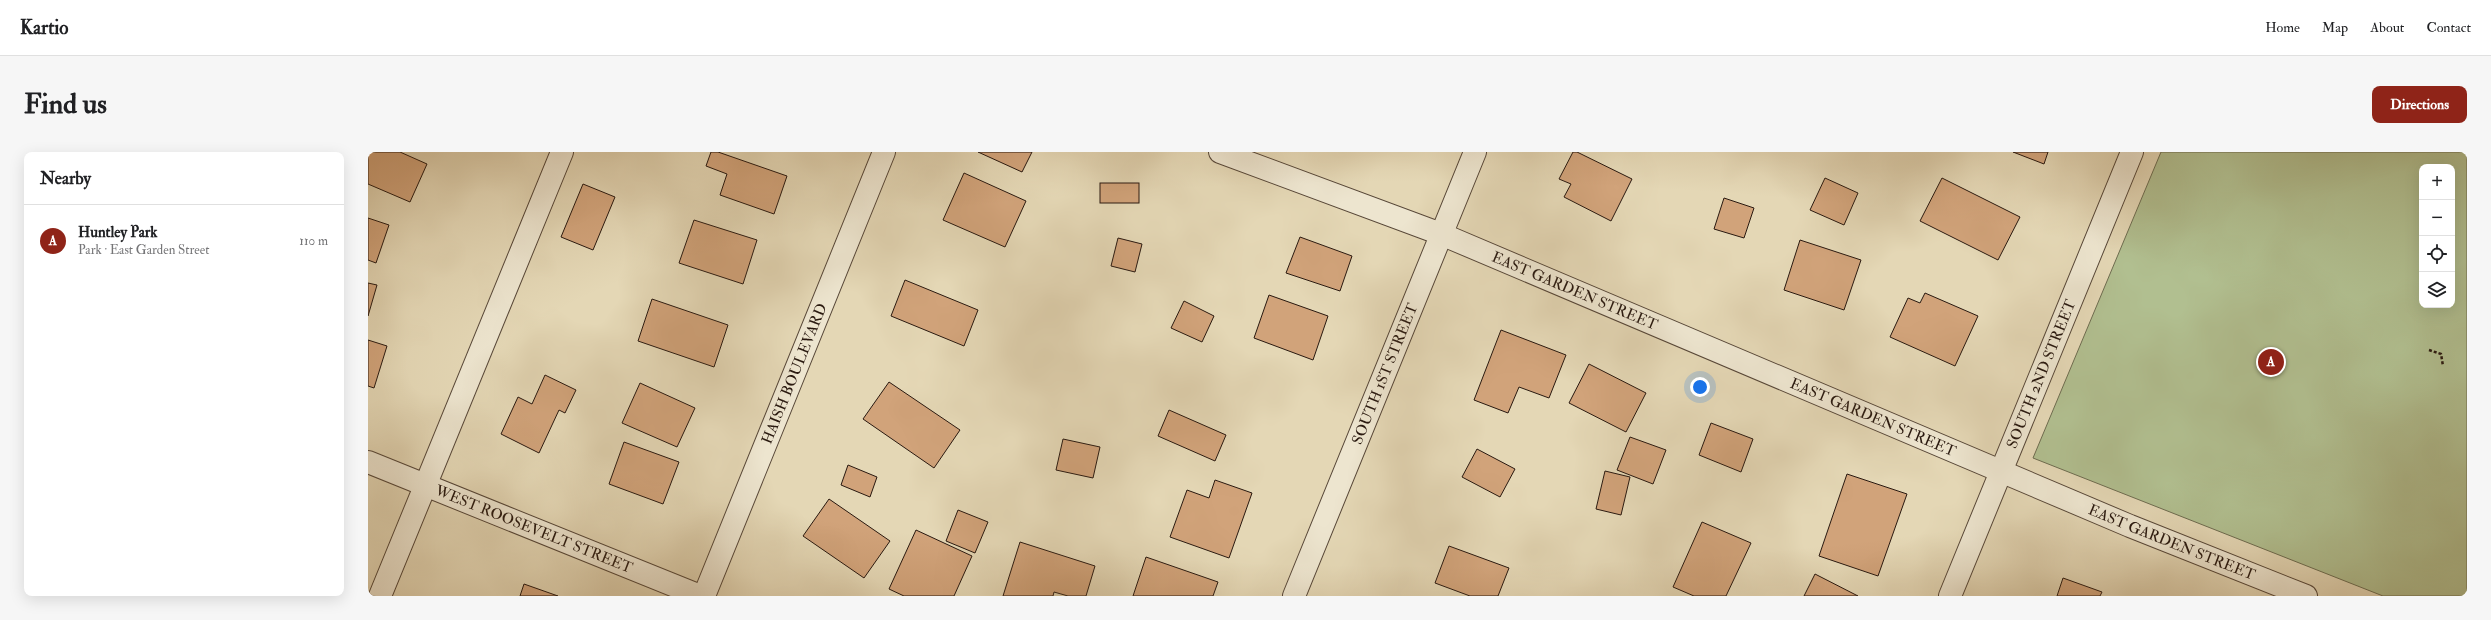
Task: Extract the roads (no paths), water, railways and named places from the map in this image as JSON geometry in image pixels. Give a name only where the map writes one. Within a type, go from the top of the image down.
[{"type":"street","points":[[380,596],[562,152]]},
{"type":"street","name":"HAISH BOULEVARD","points":[[704,596],[884,152]]},
{"type":"street","name":"EAST GARDEN STREET","points":[[1220,152],[1441,234],[2280,591],[2306,596]]},
{"type":"street","name":"SOUTH 1ST STREET","points":[[1294,596],[1474,152]]},
{"type":"street","name":"SOUTH 2ND STREET","points":[[1950,596],[2132,152]]},
{"type":"street","name":"WEST ROOSEVELT STREET","points":[[368,462],[700,596]]},
{"type":"place","name":"Huntley Park","points":[[2271,362]]}]
